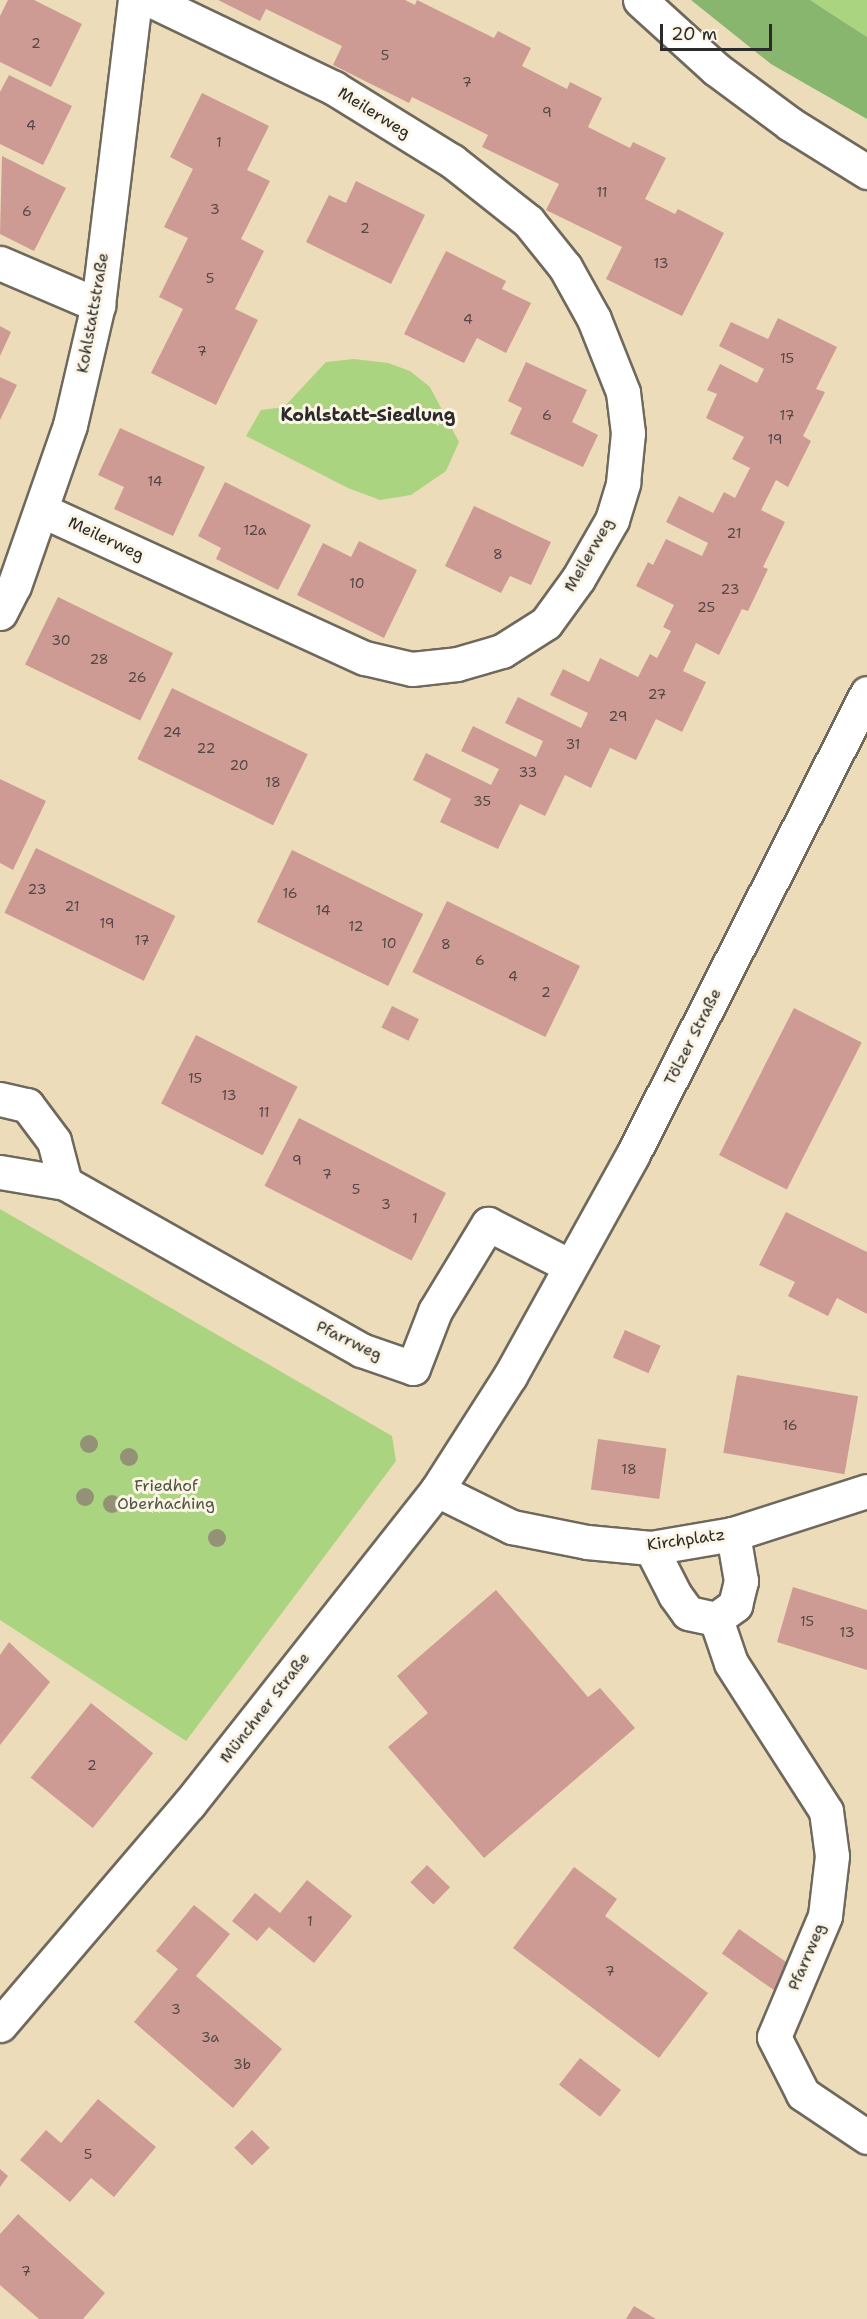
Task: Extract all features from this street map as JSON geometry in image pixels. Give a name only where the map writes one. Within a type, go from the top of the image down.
[{"type":"street","name":"Kohlstattstraße","points":[[0,613],[14,586],[70,425],[98,305],[135,0]]},
{"type":"street","name":"Meilerweg","points":[[41,510],[365,658],[412,669],[457,664],[502,651],[546,623],[578,579],[612,520],[623,483],[628,433],[623,392],[589,309],[565,267],[528,221],[452,161],[334,88],[150,0]]},
{"type":"street","points":[[640,0],[716,69],[790,124],[867,172]]},
{"type":"street","points":[[0,263],[98,305]]},
{"type":"street","name":"Tölzer Straße","points":[[510,1376],[632,1156],[867,693]]},
{"type":"street","points":[[0,1099],[27,1105],[54,1142],[65,1184]]},
{"type":"street","name":"Pfarrweg","points":[[0,1172],[65,1184],[361,1350],[413,1368],[435,1311],[488,1224],[570,1266]]},
{"type":"street","name":"Münchner Straße","points":[[0,2025],[189,1804],[438,1490],[510,1376]]},
{"type":"street","name":"Kirchplatz","points":[[438,1490],[512,1527],[587,1542],[651,1548],[733,1534],[867,1491]]},
{"type":"street","points":[[651,1548],[675,1594],[688,1613],[716,1620],[735,1605],[741,1581],[733,1534]]},
{"type":"street","name":"Pfarrweg","points":[[716,1620],[731,1663],[826,1811],[832,1856],[825,1916],[774,2037],[803,2094],[867,2137]]},
{"type":"green space","points":[[691,0],[810,0],[867,37],[867,119],[771,64]]},
{"type":"green space","points":[[810,0],[867,0],[867,37]]},
{"type":"green space","points":[[354,359],[388,363],[410,371],[430,387],[459,442],[446,471],[411,495],[380,500],[348,488],[246,436],[261,410],[284,407],[326,362]]},
{"type":"green space","name":"Friedhof Oberhaching","points":[[0,1209],[392,1436],[396,1461],[186,1741],[0,1620]]},
{"type":"building","points":[[8,0],[34,0],[82,24],[51,87],[0,62],[0,16]]},
{"type":"building","points":[[218,0],[405,0],[415,5],[417,0],[494,38],[498,31],[531,48],[522,66],[567,89],[570,82],[602,98],[588,127],[630,148],[633,142],[666,158],[645,199],[675,214],[678,209],[724,233],[682,316],[606,279],[622,247],[546,210],[559,184],[482,147],[488,135],[412,97],[409,103],[333,65],[342,46],[266,9],[260,21]]},
{"type":"building","points":[[9,75],[72,106],[43,165],[0,144],[0,92]]},
{"type":"building","points":[[202,93],[269,126],[247,170],[270,181],[241,239],[264,251],[235,309],[258,320],[216,405],[151,373],[183,309],[159,297],[188,238],[164,227],[193,169],[170,157]]},
{"type":"building","points":[[2,156],[66,188],[34,251],[0,234]]},
{"type":"building","points":[[356,181],[425,215],[391,284],[306,242],[329,195],[346,203]]},
{"type":"building","points":[[446,251],[506,281],[502,289],[531,303],[506,353],[477,338],[464,363],[404,334]]},
{"type":"building","points":[[778,318],[837,347],[816,389],[825,392],[803,436],[811,441],[788,487],[776,480],[761,510],[785,522],[763,567],[768,569],[748,611],[742,609],[719,655],[696,643],[683,671],[706,682],[682,732],[656,719],[636,760],[610,748],[591,788],[565,775],[545,816],[520,804],[498,849],[440,822],[451,799],[413,780],[426,753],[491,785],[499,769],[461,751],[473,726],[536,757],[543,741],[505,723],[518,697],[581,728],[588,713],[550,695],[563,669],[589,682],[600,658],[638,677],[650,654],[657,658],[671,631],[663,627],[674,605],[636,586],[648,562],[653,565],[666,539],[702,556],[708,543],[666,522],[679,496],[713,513],[724,492],[735,498],[750,468],[732,459],[744,437],[706,418],[717,394],[707,390],[720,364],[757,383],[764,369],[719,346],[731,322],[768,339]]},
{"type":"building","points":[[0,326],[11,332],[0,356]]},
{"type":"building","points":[[526,362],[587,390],[572,422],[598,435],[583,467],[510,434],[522,408],[508,401]]},
{"type":"building","points":[[0,377],[17,385],[0,420]]},
{"type":"building","points":[[120,428],[205,467],[173,536],[114,509],[124,487],[98,475]]},
{"type":"building","points":[[225,482],[311,525],[278,590],[216,559],[221,548],[198,536]]},
{"type":"building","points":[[474,506],[551,542],[531,585],[510,576],[501,593],[445,566]]},
{"type":"building","points":[[359,541],[417,570],[384,638],[297,595],[323,543],[351,557]]},
{"type":"building","points":[[58,597],[173,653],[140,721],[25,664]]},
{"type":"building","points":[[172,688],[308,754],[273,825],[137,759]]},
{"type":"building","points":[[0,779],[46,801],[13,870],[0,863]]},
{"type":"building","points":[[36,848],[175,916],[144,981],[4,913]]},
{"type":"building","points":[[292,850],[423,914],[388,986],[257,922]]},
{"type":"building","points":[[447,901],[580,966],[545,1037],[412,972]]},
{"type":"building","points":[[392,1006],[419,1019],[408,1041],[381,1028]]},
{"type":"building","points":[[794,1008],[862,1043],[787,1190],[719,1155]]},
{"type":"building","points":[[196,1035],[298,1087],[263,1155],[161,1104]]},
{"type":"building","points":[[299,1118],[446,1193],[412,1261],[264,1186]]},
{"type":"building","points":[[786,1212],[867,1252],[867,1314],[837,1298],[828,1316],[788,1296],[795,1282],[759,1265]]},
{"type":"building","points":[[625,1330],[661,1346],[648,1373],[613,1357]]},
{"type":"building","points":[[737,1375],[858,1396],[844,1474],[723,1453]]},
{"type":"building","points":[[598,1439],[666,1449],[659,1499],[591,1490]]},
{"type":"building","points":[[793,1587],[867,1610],[867,1670],[777,1642]]},
{"type":"building","points":[[496,1590],[588,1697],[600,1688],[635,1728],[484,1858],[388,1747],[428,1713],[397,1676]]},
{"type":"building","points":[[9,1642],[50,1682],[0,1745],[0,1655]]},
{"type":"building","points":[[91,1703],[153,1753],[93,1828],[31,1778]]},
{"type":"building","points":[[427,1865],[450,1887],[433,1904],[410,1882]]},
{"type":"building","points":[[574,1867],[617,1899],[605,1916],[708,1993],[659,2058],[513,1948]]},
{"type":"building","points":[[307,1880],[352,1916],[314,1963],[269,1927],[257,1941],[232,1921],[255,1893],[280,1913]]},
{"type":"building","points":[[194,1905],[230,1934],[196,1976],[282,2049],[233,2108],[134,2022],[178,1969],[156,1951]]},
{"type":"building","points":[[739,1929],[794,1967],[777,1992],[722,1954]]},
{"type":"building","points":[[580,2058],[621,2090],[600,2117],[559,2085]]},
{"type":"building","points":[[98,2099],[156,2147],[114,2197],[91,2178],[70,2202],[20,2160],[46,2130],[61,2143]]},
{"type":"building","points":[[252,2130],[270,2148],[252,2165],[234,2148]]},
{"type":"building","points":[[0,2169],[8,2176],[0,2187]]},
{"type":"building","points":[[18,2214],[105,2293],[83,2319],[39,2319],[0,2285],[0,2234]]},
{"type":"building","points":[[634,2306],[656,2319],[626,2319]]},
{"type":"district","name":"Kohlstatt-Siedlung","points":[[368,415]]}]
